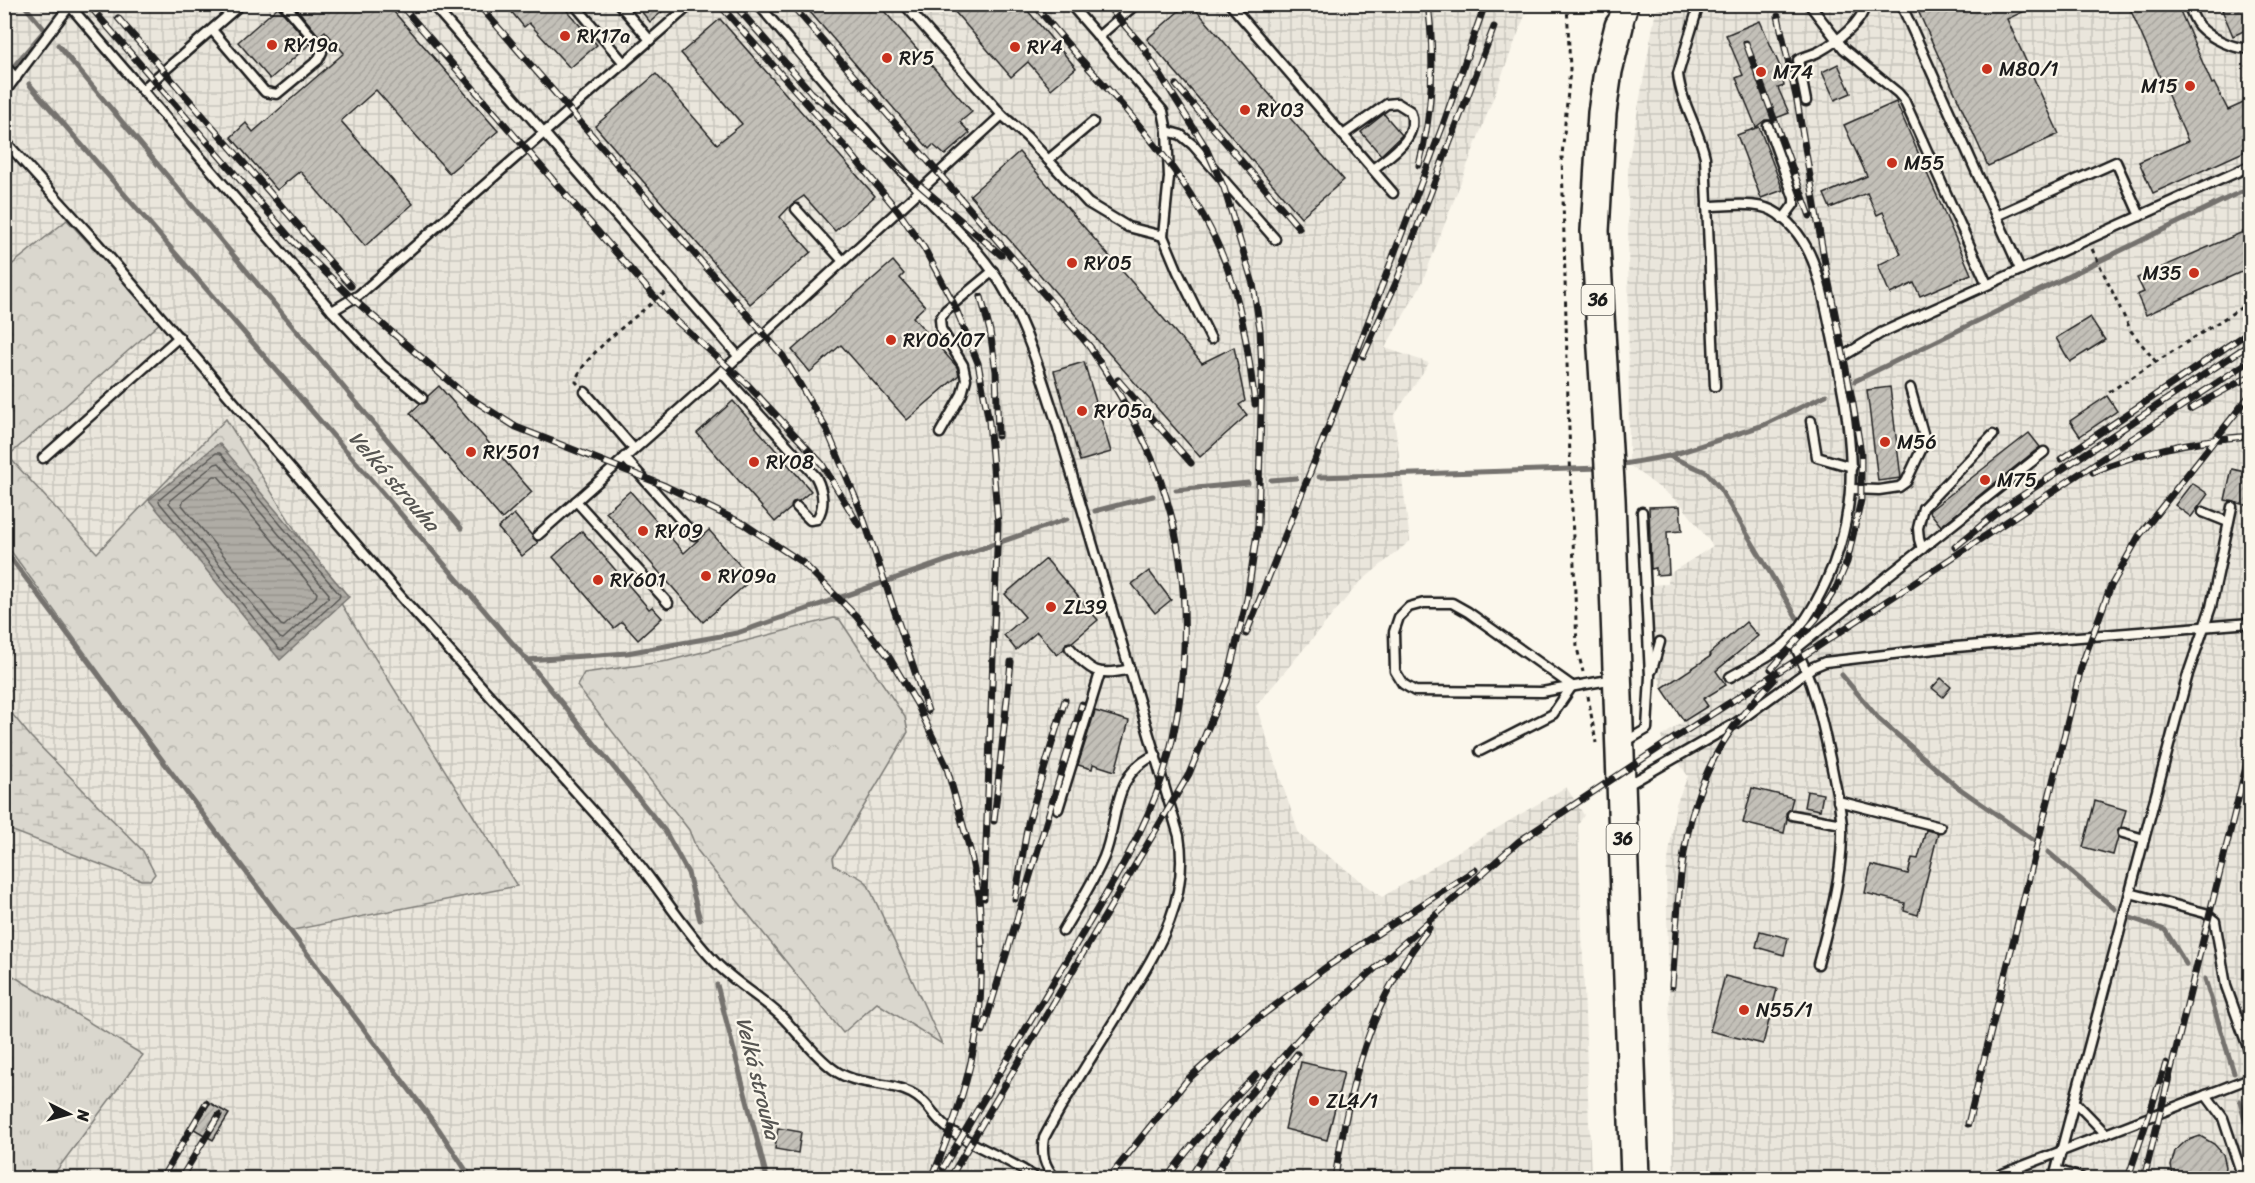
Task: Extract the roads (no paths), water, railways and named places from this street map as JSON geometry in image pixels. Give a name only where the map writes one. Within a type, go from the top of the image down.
[{"type":"main road","name":"36","points":[[1622,12],[1608,71],[1602,113],[1595,231],[1611,498],[1617,679],[1609,749],[1621,789],[1635,1179]]},
{"type":"lane","points":[[142,90],[241,4]]},
{"type":"lane","points":[[212,30],[265,92],[277,94],[318,60],[322,52],[284,4]]},
{"type":"lane","points":[[432,4],[739,357]]},
{"type":"lane","points":[[574,4],[624,63]]},
{"type":"lane","points":[[619,4],[650,40]]},
{"type":"lane","points":[[332,311],[358,295],[691,4]]},
{"type":"lane","points":[[758,4],[920,190],[956,228],[993,271],[1007,293],[1034,353],[1156,755],[1180,846],[1181,873],[1177,902],[1164,937],[1044,1138],[1042,1155],[1055,1179]]},
{"type":"lane","points":[[904,4],[1002,115],[1027,137],[1076,192],[1099,212],[1128,227],[1163,236]]},
{"type":"lane","points":[[1070,4],[1163,111],[1167,131],[1169,177],[1163,236],[1211,339]]},
{"type":"lane","points":[[1098,37],[1136,4]]},
{"type":"lane","points":[[1230,4],[1393,193]]},
{"type":"lane","points":[[1699,4],[1678,74],[1680,86],[1703,149],[1714,386]]},
{"type":"lane","points":[[1809,4],[1844,49],[1904,100],[1987,284]]},
{"type":"lane","points":[[1806,101],[1798,60],[1821,51],[1859,21],[1863,16],[1865,4]]},
{"type":"lane","points":[[1901,4],[2020,269]]},
{"type":"lane","points":[[2188,4],[2196,21],[2207,32],[2238,48],[2250,48]]},
{"type":"lane","points":[[4,93],[70,5],[332,311],[382,365],[422,398]]},
{"type":"lane","points":[[4,65],[16,78]]},
{"type":"lane","points":[[1343,135],[1387,104],[1397,103],[1410,111],[1413,123],[1409,137],[1373,170]]},
{"type":"lane","points":[[538,535],[739,357],[1002,115]]},
{"type":"lane","points":[[1048,160],[1093,122]]},
{"type":"lane","points":[[1768,126],[1794,198],[1791,210],[1783,219]]},
{"type":"lane","points":[[1167,131],[1181,135],[1193,145],[1275,239]]},
{"type":"lane","points":[[4,140],[179,337],[403,599],[632,855],[685,927],[716,963],[780,1015],[833,1070],[852,1080],[912,1093],[930,1107],[951,1131],[989,1153],[1010,1161],[1032,1177],[1045,1163]]},
{"type":"lane","points":[[1996,216],[2116,162],[2140,216]]},
{"type":"lane","points":[[1837,360],[1881,333],[2250,166]]},
{"type":"lane","points":[[1707,206],[1763,207],[1772,210],[1783,219],[1807,247],[1814,259],[1837,360],[1850,437],[1852,467],[1847,519],[1833,567],[1811,612],[1791,638],[1730,677]]},
{"type":"lane","points":[[796,209],[843,261]]},
{"type":"lane","points":[[940,433],[962,394],[966,379],[963,365],[941,329],[940,319],[946,310],[993,271]]},
{"type":"lane","points":[[43,458],[179,337]]},
{"type":"lane","points":[[721,372],[816,477],[823,495],[819,516],[817,519],[810,520],[797,507]]},
{"type":"lane","points":[[1851,489],[1880,490],[1899,487],[1906,482],[1922,448],[1924,437],[1910,388]]},
{"type":"lane","points":[[585,392],[634,449]]},
{"type":"lane","points":[[1811,421],[1817,457],[1852,467]]},
{"type":"lane","points":[[1922,549],[1918,539],[1918,528],[1923,508],[1993,435]]},
{"type":"lane","points":[[1797,648],[2044,452]]},
{"type":"lane","points":[[624,457],[694,535]]},
{"type":"lane","points":[[576,501],[669,603]]},
{"type":"lane","points":[[2081,1179],[2055,1174],[2188,674],[2213,597],[2232,507]]},
{"type":"lane","points":[[1609,749],[1647,729],[1650,676],[1642,512]]},
{"type":"lane","points":[[2203,512],[2228,522]]},
{"type":"lane","points":[[1572,686],[1452,603],[1416,604],[1403,612],[1396,622],[1395,671],[1403,684],[1415,691],[1536,692],[1617,679]]},
{"type":"lane","points":[[1621,789],[1736,723],[1808,671],[1825,662],[1865,656],[2250,623]]},
{"type":"lane","points":[[1791,638],[1808,671],[1821,710],[1842,824],[1842,847],[1834,901],[1818,964]]},
{"type":"lane","points":[[1650,676],[1660,642]]},
{"type":"lane","points":[[1070,648],[1086,666],[1100,673],[1110,674],[1130,669]]},
{"type":"lane","points":[[1058,809],[1100,673]]},
{"type":"lane","points":[[1480,751],[1553,714],[1572,686]]},
{"type":"lane","points":[[1063,931],[1104,856],[1119,798],[1127,778],[1138,763],[1156,755]]},
{"type":"lane","points":[[1838,801],[1940,827]]},
{"type":"lane","points":[[1792,815],[1842,824]]},
{"type":"lane","points":[[2123,833],[2144,839]]},
{"type":"lane","points":[[2130,893],[2205,913],[2215,921],[2226,986],[2250,1053]]},
{"type":"lane","points":[[1992,1179],[2250,1078]]},
{"type":"lane","points":[[2206,1095],[2223,1119],[2243,1179]]},
{"type":"lane","points":[[2075,1102],[2105,1134]]},
{"type":"water","points":[[219,443],[349,597],[280,660],[149,500]]},
{"type":"waterway","name":"Velká strouha","points":[[14,66],[45,30],[23,4]]},
{"type":"waterway","points":[[58,45],[461,528]]},
{"type":"waterway","name":"Velká strouha","points":[[29,84],[527,660],[665,831],[688,873],[700,920]]},
{"type":"waterway","points":[[1855,381],[2250,189]]},
{"type":"waterway","points":[[1618,465],[1669,456],[1764,425],[1826,395]]},
{"type":"waterway","points":[[1669,456],[1706,472],[1719,487],[1797,618]]},
{"type":"waterway","points":[[1319,477],[1600,468]]},
{"type":"waterway","points":[[1271,480],[1296,478]]},
{"type":"waterway","points":[[1176,490],[1248,483]]},
{"type":"waterway","points":[[1095,511],[1153,496]]},
{"type":"waterway","points":[[527,660],[627,653],[737,633],[1067,519]]},
{"type":"waterway","points":[[4,549],[438,1128],[471,1178]]},
{"type":"waterway","points":[[1842,675],[1878,718],[1956,786],[2036,842]]},
{"type":"waterway","points":[[2048,852],[2115,909]]},
{"type":"waterway","points":[[2131,918],[2165,930],[2186,964]]},
{"type":"waterway","points":[[2205,979],[2234,1073]]},
{"type":"waterway","name":"Velká strouha","points":[[717,985],[767,1178]]},
{"type":"waterway","points":[[2240,1101],[2250,1138]]},
{"type":"railway","points":[[88,4],[293,241],[353,299],[464,394],[516,427],[663,485],[744,524],[803,563],[856,616],[889,657],[917,704],[946,765],[970,850],[979,896],[982,947]]},
{"type":"railway","points":[[400,4],[672,317],[747,384],[822,464],[859,525]]},
{"type":"railway","points":[[478,4],[783,356],[827,430],[861,511],[928,711]]},
{"type":"railway","points":[[719,4],[847,149],[898,211],[924,248],[954,304],[978,363],[989,422],[998,523],[984,898]]},
{"type":"railway","points":[[734,4],[817,99]]},
{"type":"railway","points":[[791,4],[1091,348]]},
{"type":"railway","points":[[1034,4],[1147,135],[1189,192],[1207,223],[1222,254],[1238,302],[1255,404]]},
{"type":"railway","points":[[1106,4],[1146,50]]},
{"type":"railway","points":[[1419,165],[1427,126],[1431,85],[1428,4]]},
{"type":"railway","points":[[1246,634],[1334,412],[1443,125],[1485,4]]},
{"type":"railway","points":[[1771,669],[1816,619],[1836,588],[1847,562],[1861,500],[1861,453],[1853,404],[1824,258],[1797,101],[1778,16]]},
{"type":"railway","points":[[118,18],[351,286]]},
{"type":"railway","points":[[1363,356],[1396,283],[1494,27]]},
{"type":"railway","points":[[1746,43],[1810,216]]},
{"type":"railway","points":[[950,1178],[1189,774],[1227,682],[1247,599],[1258,526],[1262,373],[1260,329],[1253,284],[1224,188],[1205,146],[1141,44]]},
{"type":"railway","points":[[1176,85],[1299,228]]},
{"type":"railway","points":[[813,94],[1001,255]]},
{"type":"railway","points":[[981,297],[990,331],[996,371],[998,436]]},
{"type":"railway","points":[[2061,459],[2250,331]]},
{"type":"railway","points":[[943,1168],[1133,845],[1163,775],[1179,703],[1183,665],[1183,588],[1171,514],[1160,479],[1137,426],[1087,343]]},
{"type":"railway","points":[[1955,547],[1999,511],[2250,344]]},
{"type":"railway","points":[[1190,1178],[1211,1145],[1245,1100],[1309,1027],[1518,842],[2250,361]]},
{"type":"railway","points":[[2190,409],[2250,376]]},
{"type":"railway","points":[[1118,380],[1191,463]]},
{"type":"railway","points":[[1968,1124],[2082,664],[2110,588],[2139,536],[2250,395]]},
{"type":"railway","points":[[2093,472],[2170,447],[2250,436]]},
{"type":"railway","points":[[994,821],[1011,662]]},
{"type":"railway","points":[[1672,986],[1683,859],[1690,821],[1702,785],[1719,750],[1742,715],[1774,680]]},
{"type":"railway","points":[[1015,899],[1028,823],[1065,700]]},
{"type":"railway","points":[[983,1031],[1082,704]]},
{"type":"railway","points":[[2144,1178],[2250,751]]},
{"type":"railway","points":[[1109,1178],[1188,1079],[1253,1022],[1325,968],[1475,870]]},
{"type":"railway","points":[[1335,1178],[1355,1079],[1377,1015],[1408,956],[1429,928]]},
{"type":"railway","points":[[932,1178],[971,1063],[981,992],[982,940]]},
{"type":"railway","points":[[1213,1178],[1254,1112],[1297,1054]]},
{"type":"railway","points":[[2128,1178],[2166,1063]]},
{"type":"railway","points":[[1167,1178],[1198,1138],[1256,1075]]},
{"type":"railway","points":[[162,1178],[206,1103]]},
{"type":"railway","points":[[181,1178],[219,1115]]},
{"type":"place","name":"RY17a","points":[[565,36]]},
{"type":"place","name":"RY19a","points":[[272,45]]},
{"type":"place","name":"RY4","points":[[1015,47]]},
{"type":"place","name":"RY5","points":[[887,58]]},
{"type":"place","name":"M80/1","points":[[1987,69]]},
{"type":"place","name":"M74","points":[[1761,72]]},
{"type":"place","name":"M15","points":[[2190,86]]},
{"type":"place","name":"RY03","points":[[1245,110]]},
{"type":"place","name":"M55","points":[[1892,163]]},
{"type":"place","name":"RY05","points":[[1072,263]]},
{"type":"place","name":"M35","points":[[2194,273]]},
{"type":"place","name":"RY06/07","points":[[891,340]]},
{"type":"place","name":"RY05a","points":[[1082,411]]},
{"type":"place","name":"M56","points":[[1885,442]]},
{"type":"place","name":"RY501","points":[[471,452]]},
{"type":"place","name":"RY08","points":[[754,462]]},
{"type":"place","name":"M75","points":[[1985,480]]},
{"type":"place","name":"RY09","points":[[643,531]]},
{"type":"place","name":"RY09a","points":[[706,576]]},
{"type":"place","name":"RY601","points":[[598,580]]},
{"type":"place","name":"ZL39","points":[[1051,607]]},
{"type":"place","name":"N55/1","points":[[1744,1010]]},
{"type":"place","name":"ZL4/1","points":[[1314,1101]]}]
